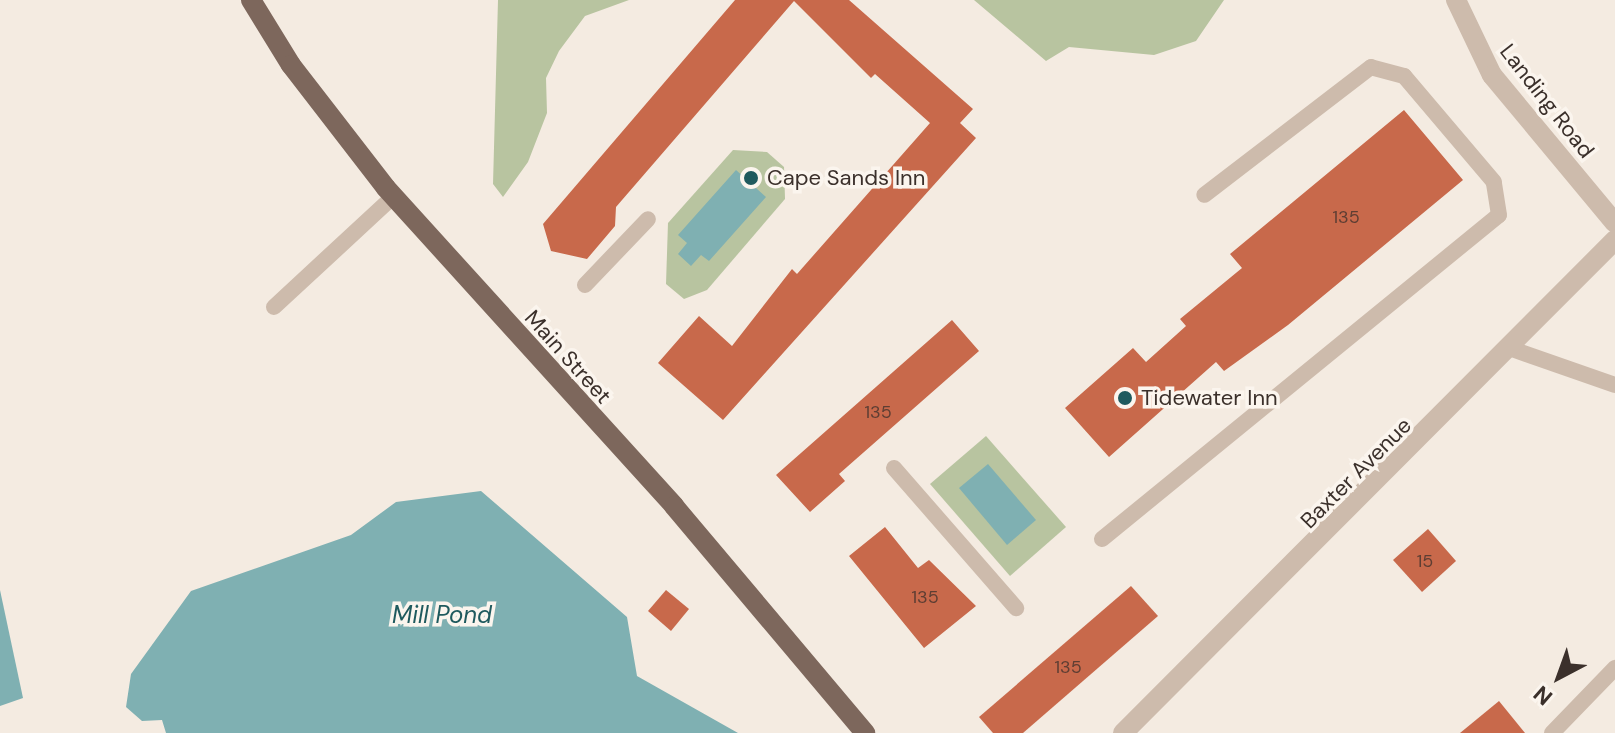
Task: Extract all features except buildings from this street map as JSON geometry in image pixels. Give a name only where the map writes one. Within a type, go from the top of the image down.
[{"type":"main road","name":"Main Street","points":[[251,0],[308,89],[394,196],[674,506],[865,733]]},
{"type":"street","name":"Landing Road","points":[[1456,0],[1492,75],[1615,223]]},
{"type":"street","name":"Baxter Avenue","points":[[1123,733],[1512,349],[1615,240]]},
{"type":"lane","points":[[1102,539],[1499,215],[1494,182],[1404,76],[1371,67],[1348,78],[1204,195]]},
{"type":"lane","points":[[274,307],[394,196]]},
{"type":"lane","points":[[585,285],[648,219]]},
{"type":"lane","points":[[1512,349],[1615,385]]},
{"type":"lane","points":[[894,468],[1016,608]]},
{"type":"lane","points":[[1552,733],[1615,668]]},
{"type":"green space","points":[[498,0],[629,0],[585,16],[559,51],[546,78],[547,113],[528,162],[503,197],[493,184]]},
{"type":"green space","points":[[974,0],[1224,0],[1196,41],[1154,55],[1069,47],[1046,61]]},
{"type":"green space","points":[[733,150],[767,152],[784,167],[785,199],[707,290],[684,299],[666,284],[668,223]]},
{"type":"green space","points":[[986,436],[1066,527],[1010,576],[930,484]]},
{"type":"water","points":[[736,170],[766,197],[709,261],[701,255],[691,266],[678,254],[687,243],[678,235]]},
{"type":"water","points":[[988,464],[1036,520],[1007,545],[959,488]]},
{"type":"water","name":"Mill Pond","points":[[481,491],[627,617],[637,676],[738,733],[166,733],[162,720],[142,721],[126,707],[131,674],[191,591],[351,535],[396,502]]},
{"type":"water","points":[[0,590],[23,698],[0,706]]},
{"type":"place","name":"Cape Sands Inn","points":[[751,178]]},
{"type":"place","name":"Tidewater Inn","points":[[1125,398]]}]
